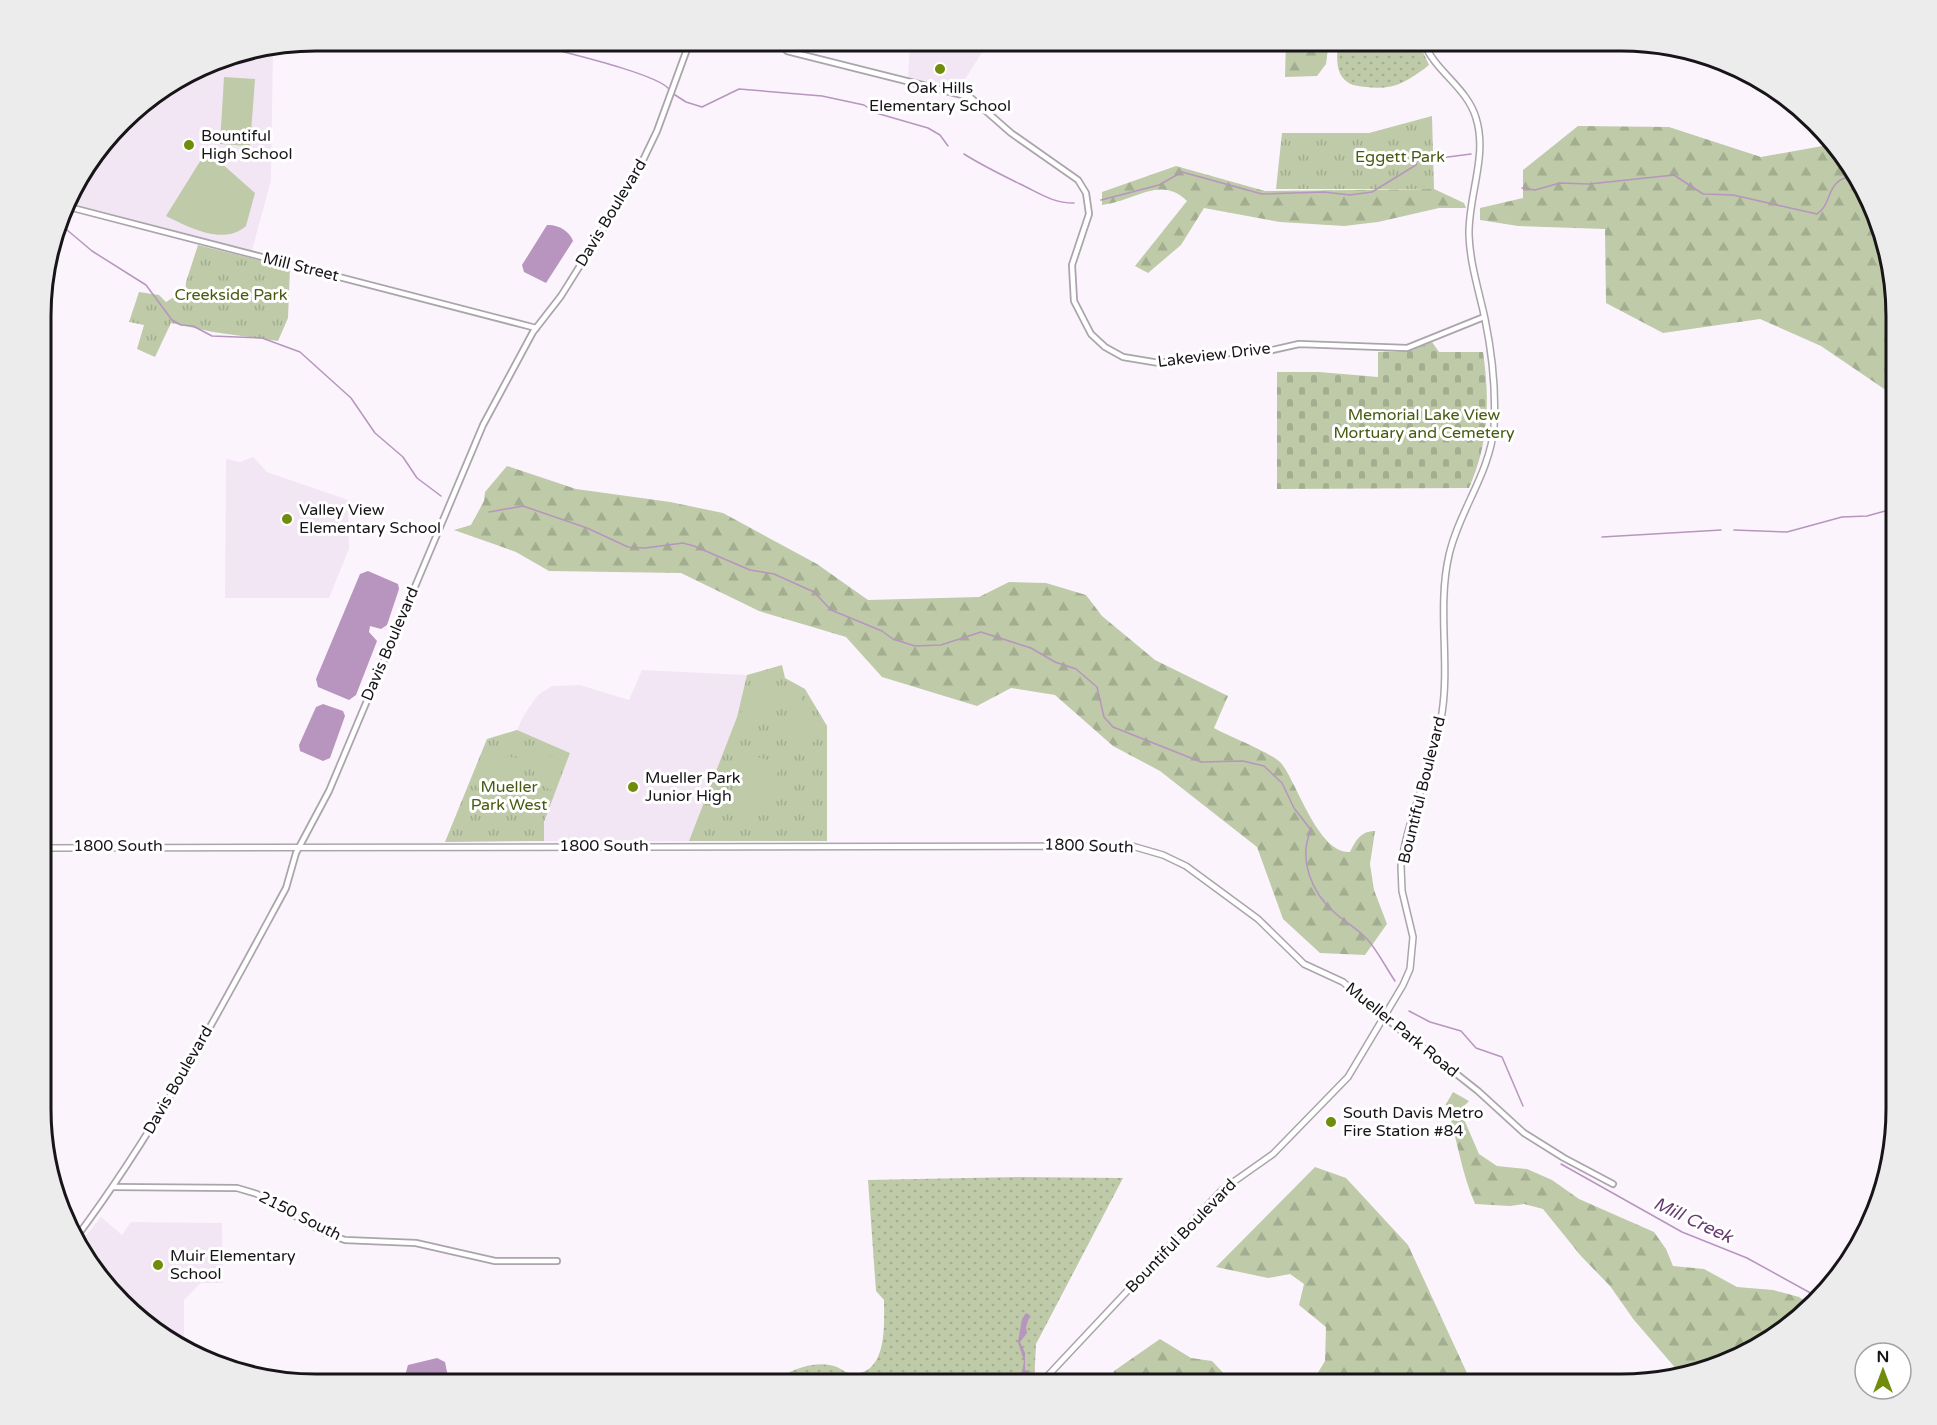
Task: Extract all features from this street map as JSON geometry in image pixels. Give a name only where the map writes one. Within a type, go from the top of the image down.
[{"type":"main road","name":"Bountiful Boulevard","points":[[1049,1374],[1222,1190],[1273,1154],[1338,1090],[1353,1070],[1383,1016],[1403,986],[1413,953],[1413,937],[1402,891],[1401,866],[1442,714],[1444,592],[1448,560],[1456,531],[1485,466],[1493,432],[1493,397],[1484,317],[1473,273],[1469,237],[1471,200],[1480,152],[1479,129],[1466,97],[1436,66],[1429,51]]},
{"type":"main road","name":"1800 South","points":[[51,848],[1104,845],[1140,848],[1163,855]]},
{"type":"main road","name":"Mueller Park Road","points":[[1163,855],[1205,879],[1258,919],[1297,959],[1349,986],[1383,1016]]},
{"type":"street","name":"Davis Boulevard","points":[[81,1231],[113,1187],[158,1117],[283,894],[299,846],[329,791],[481,429],[536,328],[561,297],[628,189],[668,101],[686,51]]},
{"type":"street","name":"Lakeview Drive","points":[[788,51],[969,97],[1011,133],[1078,180],[1086,193],[1089,214],[1072,265],[1074,301],[1091,334],[1109,350],[1123,357],[1159,363],[1213,354],[1268,351],[1299,344],[1407,348],[1484,317]]},
{"type":"street","name":"Mill Street","points":[[74,208],[536,328]]},
{"type":"street","name":"Mueller Park Road","points":[[1383,1016],[1478,1091],[1524,1133],[1564,1158],[1613,1184]]},
{"type":"street","name":"2150 South","points":[[113,1187],[237,1188],[257,1194],[325,1233],[345,1240],[416,1243],[495,1261],[557,1261]]},
{"type":"shaded area","name":"Oak Hills Elementary School","points":[[909,51],[983,51],[959,89],[908,79]]},
{"type":"shaded area","name":"Bountiful High School","points":[[273,54],[271,181],[252,250],[75,205],[86,183],[117,141],[128,128],[155,106],[183,86],[214,71]]},
{"type":"shaded area","points":[[547,225],[563,229],[573,241],[546,283],[524,272],[522,265]]},
{"type":"shaded area","name":"Valley View Elementary School","points":[[253,457],[267,472],[348,500],[349,549],[329,598],[225,598],[226,459],[240,462]]},
{"type":"shaded area","points":[[368,571],[398,584],[399,589],[387,625],[381,629],[370,626],[369,632],[377,641],[356,695],[349,700],[318,687],[316,679],[360,574]]},
{"type":"shaded area","name":"Mueller Park Junior High","points":[[642,670],[747,675],[737,717],[689,841],[544,841],[544,822],[570,753],[517,730],[524,715],[538,695],[552,686],[580,685],[629,700]]},
{"type":"shaded area","points":[[323,704],[343,711],[345,716],[330,758],[323,761],[300,751],[299,745],[316,707]]},
{"type":"shaded area","name":"Muir Elementary School","points":[[101,1217],[122,1235],[131,1222],[222,1223],[223,1283],[201,1283],[184,1300],[184,1340],[128,1297],[84,1238]]},
{"type":"shaded area","points":[[1026,1313],[1030,1315],[1026,1327],[1027,1333],[1020,1342],[1025,1353],[1025,1370],[1031,1371],[1025,1374],[1022,1374],[1024,1361],[1018,1342],[1022,1319]]},
{"type":"shaded area","points":[[437,1358],[445,1362],[447,1374],[406,1374],[408,1365]]},
{"type":"green space","points":[[1286,51],[1328,51],[1326,64],[1317,76],[1285,77]]},
{"type":"green space","points":[[1338,51],[1423,51],[1429,65],[1411,78],[1394,86],[1376,88],[1347,82],[1342,77],[1337,61]]},
{"type":"green space","points":[[224,77],[255,79],[250,146],[220,144]]},
{"type":"green space","name":"Eggett Park","points":[[1432,116],[1434,189],[1276,189],[1282,133],[1369,133]]},
{"type":"green space","points":[[1578,126],[1669,127],[1761,157],[1824,146],[1851,183],[1866,214],[1877,247],[1884,281],[1886,390],[1821,346],[1760,319],[1663,333],[1606,303],[1605,229],[1518,226],[1480,220],[1480,208],[1523,198],[1523,170]]},
{"type":"green space","points":[[204,155],[212,155],[255,193],[246,226],[237,232],[217,235],[206,233],[166,216]]},
{"type":"green space","points":[[1176,166],[1265,191],[1434,189],[1464,203],[1466,208],[1439,208],[1378,222],[1344,226],[1280,222],[1204,208],[1181,245],[1148,273],[1135,266],[1187,201],[1167,190],[1157,190],[1102,205],[1102,192]]},
{"type":"green space","name":"Creekside Park","points":[[198,245],[290,268],[288,318],[278,341],[213,332],[171,323],[155,357],[137,349],[144,325],[129,322],[139,292],[159,295],[166,302],[174,297],[185,297],[186,282]]},
{"type":"green space","name":"Memorial Lake View Mortuary and Cemetery","points":[[1432,342],[1439,352],[1483,352],[1487,388],[1486,422],[1481,455],[1469,488],[1277,489],[1277,372],[1319,372],[1378,377],[1378,352],[1410,351]]},
{"type":"green space","points":[[507,466],[576,489],[670,502],[723,513],[817,564],[868,600],[979,597],[1009,582],[1046,583],[1086,595],[1102,616],[1155,660],[1228,696],[1214,728],[1281,763],[1318,830],[1328,842],[1339,850],[1350,852],[1360,837],[1375,831],[1370,864],[1374,890],[1387,924],[1365,955],[1320,953],[1283,919],[1257,847],[1160,771],[1113,746],[1055,695],[1011,688],[977,706],[882,677],[846,637],[759,611],[681,573],[549,571],[516,552],[454,530],[471,525],[484,501],[485,492]]},
{"type":"green space","points":[[782,665],[785,678],[805,689],[827,726],[827,841],[689,841],[737,717],[747,675]]},
{"type":"green space","points":[[773,687],[773,716],[770,720],[741,719],[743,705],[749,695],[759,689]]},
{"type":"green space","points":[[801,694],[806,715],[792,719],[786,698]]},
{"type":"green space","points":[[812,718],[817,741],[797,745],[792,722]]},
{"type":"green space","name":"Mueller Park West","points":[[517,730],[570,753],[544,822],[544,841],[445,842],[487,739]]},
{"type":"green space","points":[[535,749],[562,761],[564,765],[553,791],[541,784],[535,774],[533,762]]},
{"type":"green space","points":[[743,753],[780,763],[766,816],[728,805]]},
{"type":"green space","points":[[506,756],[522,759],[525,766],[512,799],[509,800],[474,785],[485,765],[494,759]]},
{"type":"green space","points":[[1453,1092],[1469,1101],[1460,1110],[1479,1154],[1497,1166],[1527,1169],[1552,1180],[1579,1199],[1654,1232],[1666,1249],[1673,1266],[1704,1269],[1737,1287],[1773,1290],[1805,1301],[1754,1339],[1723,1354],[1676,1368],[1634,1320],[1610,1286],[1581,1256],[1543,1209],[1524,1204],[1510,1206],[1475,1204],[1466,1180],[1446,1104]]},
{"type":"green space","points":[[1315,1167],[1346,1178],[1408,1245],[1467,1374],[1317,1374],[1325,1361],[1326,1327],[1299,1305],[1304,1284],[1290,1274],[1268,1278],[1216,1267]]},
{"type":"green space","points":[[1020,1177],[1123,1178],[1036,1344],[1034,1374],[854,1374],[865,1371],[873,1365],[882,1345],[883,1333],[884,1300],[876,1291],[868,1180]]},
{"type":"green space","points":[[1160,1339],[1191,1358],[1212,1361],[1224,1374],[1113,1374],[1114,1371]]},
{"type":"green space","points":[[820,1364],[837,1367],[852,1374],[786,1374],[802,1367]]},
{"type":"waterway","points":[[560,51],[646,76],[669,89]]},
{"type":"waterway","points":[[672,93],[686,102],[702,107],[739,89],[822,96],[864,105],[876,113],[928,128],[940,135],[948,146]]},
{"type":"waterway","points":[[964,154],[1046,197],[1074,203]]},
{"type":"waterway","points":[[1101,200],[1159,185],[1182,172],[1262,194],[1324,192],[1350,195],[1372,192],[1416,165],[1417,161],[1471,154]]},
{"type":"waterway","points":[[1522,188],[1535,190],[1560,183],[1589,184],[1674,175],[1703,194],[1733,195],[1817,214],[1826,204],[1834,186],[1847,177]]},
{"type":"waterway","points":[[66,229],[92,251],[146,285],[172,320],[181,325],[193,326],[212,336],[262,338],[300,352],[351,398],[375,433],[403,457],[417,478],[441,496]]},
{"type":"waterway","points":[[489,512],[523,506],[587,528],[628,547],[645,548],[683,543],[694,546],[750,570],[774,574],[814,592],[831,610],[882,631],[893,639],[915,646],[941,645],[981,632],[1031,648],[1055,662],[1076,669],[1097,687],[1104,717],[1113,727],[1201,762],[1243,761],[1264,766],[1282,783],[1294,808],[1311,830],[1307,841],[1307,863],[1313,885],[1319,895],[1335,913],[1367,939],[1395,981]]},
{"type":"waterway","points":[[1734,530],[1787,532],[1842,517],[1867,516],[1886,511]]},
{"type":"waterway","points":[[1602,537],[1721,530]]},
{"type":"waterway","name":"Mill Creek","points":[[1409,1011],[1430,1022],[1461,1031],[1476,1048],[1502,1057],[1523,1106]]},
{"type":"waterway","name":"Mill Creek","points":[[1561,1164],[1682,1232],[1747,1258],[1812,1294]]},
{"type":"place","name":"Oak Hills Elementary School","points":[[940,69]]},
{"type":"place","name":"Bountiful High School","points":[[189,145]]},
{"type":"place","name":"Valley View Elementary School","points":[[287,519]]},
{"type":"place","name":"Mueller Park Junior High","points":[[633,787]]},
{"type":"place","name":"South Davis Metro Fire Station #84","points":[[1331,1122]]},
{"type":"place","name":"Muir Elementary School","points":[[158,1265]]}]
